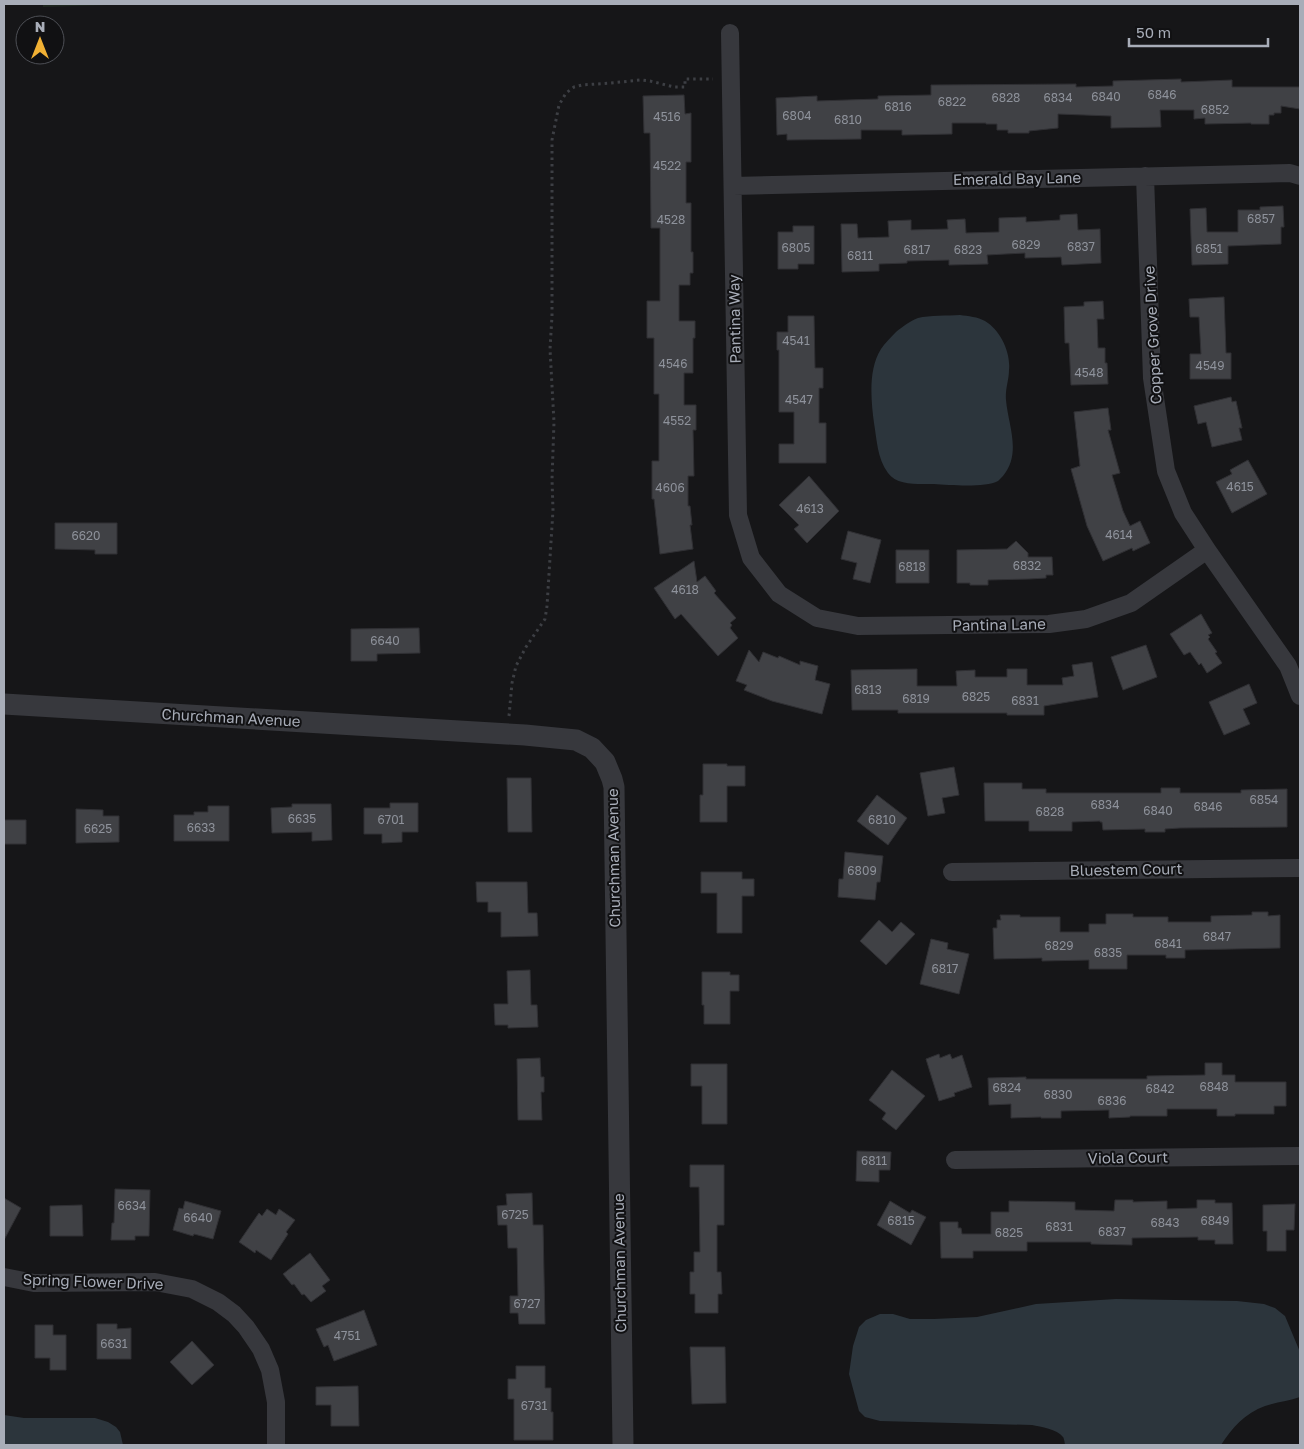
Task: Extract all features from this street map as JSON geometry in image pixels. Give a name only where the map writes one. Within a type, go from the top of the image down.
[{"type":"street","name":"Pantina Way","points":[[730,33],[738,515],[751,558],[779,594]]},
{"type":"street","name":"Emerald Bay Lane","points":[[733,186],[1290,173],[1300,176]]},
{"type":"street","name":"Copper Grove Drive","points":[[1145,176],[1152,378],[1166,471],[1183,512],[1207,550],[1294,663],[1300,696]]},
{"type":"street","name":"Pantina Lane","points":[[779,594],[817,618],[858,626],[1049,624],[1086,619],[1131,603],[1207,550]]},
{"type":"street","name":"Churchman Avenue","points":[[4,704],[508,734],[576,740],[592,748],[599,755],[609,770],[614,787],[622,1445]]},
{"type":"street","name":"Bluestem Court","points":[[952,872],[1300,868]]},
{"type":"street","name":"Viola Court","points":[[955,1160],[1300,1156]]},
{"type":"street","name":"Spring Flower Drive","points":[[4,1277],[34,1283],[166,1283],[203,1293],[218,1302],[234,1314],[246,1327],[261,1349],[270,1370],[276,1402],[276,1445]]},
{"type":"path","points":[[508,734],[512,683],[516,666],[544,619],[547,606],[553,510],[554,422],[550,349],[552,316],[552,140],[560,104],[566,94],[574,87],[582,85],[640,80],[674,87],[685,87],[685,79],[731,80]]},
{"type":"shaded area","points":[[43,4],[141,4],[43,7]]},
{"type":"shaded area","points":[[960,315],[985,321],[1000,336],[1006,349],[1009,374],[1006,400],[1013,448],[1009,467],[998,481],[985,485],[916,484],[897,480],[884,467],[877,442],[871,385],[877,357],[892,336],[912,321],[928,316]]},
{"type":"shaded area","points":[[1116,1299],[1237,1301],[1264,1304],[1275,1308],[1285,1316],[1300,1352],[1300,1397],[1265,1406],[1251,1413],[1234,1427],[1221,1445],[1065,1445],[1063,1438],[1057,1432],[1032,1425],[880,1421],[865,1417],[859,1411],[849,1374],[853,1346],[859,1327],[866,1320],[880,1314],[893,1314],[910,1319],[977,1317],[1036,1304]]},
{"type":"shaded area","points":[[4,1415],[24,1418],[95,1418],[116,1427],[120,1432],[123,1445],[4,1445]]},
{"type":"building","points":[[1181,79],[1181,82],[1232,80],[1232,87],[1300,87],[1300,109],[1281,106],[1281,113],[1269,115],[1269,124],[1205,124],[1205,118],[1194,119],[1194,110],[1160,110],[1161,127],[1111,128],[1111,116],[1058,114],[1058,128],[1029,131],[1029,133],[1008,133],[1008,130],[997,130],[997,124],[952,123],[952,134],[902,135],[902,130],[861,130],[861,139],[787,140],[787,134],[777,135],[776,98],[817,96],[817,101],[878,99],[878,96],[931,95],[931,85],[1076,84],[1076,87],[1113,86],[1113,81]]},
{"type":"building","points":[[684,95],[685,114],[691,113],[691,162],[686,162],[686,203],[691,203],[693,273],[690,273],[690,285],[679,285],[679,321],[695,321],[693,373],[684,373],[684,405],[696,405],[696,430],[693,430],[694,476],[688,476],[688,506],[690,506],[693,549],[660,554],[654,499],[652,499],[652,461],[659,461],[659,394],[654,394],[654,338],[647,338],[647,301],[660,301],[660,228],[651,228],[650,133],[644,133],[643,96]]},
{"type":"building","points":[[1283,206],[1284,227],[1281,227],[1281,244],[1228,246],[1228,264],[1192,265],[1190,209],[1206,208],[1207,232],[1238,232],[1238,210],[1260,210],[1260,207]]},
{"type":"building","points":[[1077,214],[1078,230],[1100,229],[1101,263],[1062,265],[1061,257],[1025,258],[1025,253],[987,255],[988,264],[949,265],[949,260],[907,261],[907,263],[879,264],[879,271],[842,272],[841,224],[857,224],[858,238],[889,237],[888,221],[911,220],[911,230],[948,229],[947,220],[965,219],[966,233],[999,232],[999,218],[1026,217],[1026,222],[1060,220],[1060,215]]},
{"type":"building","points":[[793,226],[814,226],[814,264],[798,264],[798,269],[778,269],[778,232],[793,232]]},
{"type":"building","points":[[1224,297],[1226,353],[1231,353],[1231,379],[1190,379],[1190,354],[1201,354],[1199,317],[1190,317],[1189,299]]},
{"type":"building","points":[[1103,301],[1104,319],[1097,319],[1098,348],[1105,348],[1108,384],[1071,385],[1069,343],[1065,343],[1064,307],[1084,306],[1084,302]]},
{"type":"building","points":[[788,316],[814,316],[815,368],[823,368],[823,388],[819,388],[819,423],[826,423],[826,463],[779,463],[779,444],[794,444],[794,412],[779,412],[779,350],[777,350],[777,332],[788,332]]},
{"type":"building","points":[[1231,397],[1232,402],[1236,401],[1242,428],[1239,428],[1242,440],[1212,447],[1206,422],[1198,424],[1194,406]]},
{"type":"building","points":[[1108,408],[1111,430],[1108,430],[1120,473],[1112,475],[1123,511],[1130,526],[1140,521],[1150,543],[1133,551],[1132,548],[1103,561],[1087,526],[1071,469],[1080,466],[1074,412]]},
{"type":"building","points":[[1248,460],[1267,494],[1232,513],[1216,482],[1232,474],[1230,470]]},
{"type":"building","points":[[809,476],[839,511],[807,543],[794,529],[799,525],[779,505]]},
{"type":"building","points":[[55,523],[117,523],[117,554],[95,554],[95,550],[55,549]]},
{"type":"building","points":[[848,531],[881,540],[870,583],[853,579],[857,563],[841,559]]},
{"type":"building","points":[[1016,541],[1028,553],[1028,557],[1052,557],[1053,575],[1046,575],[1046,578],[988,580],[988,585],[957,583],[957,550],[1007,549]]},
{"type":"building","points":[[896,550],[929,550],[929,583],[896,583]]},
{"type":"building","points":[[694,561],[697,582],[705,576],[716,591],[714,593],[736,618],[730,623],[732,625],[730,628],[738,638],[718,656],[681,614],[675,619],[654,588]]},
{"type":"building","points":[[1201,614],[1212,633],[1208,635],[1210,637],[1208,639],[1222,663],[1207,673],[1201,663],[1199,665],[1190,652],[1184,655],[1170,634]]},
{"type":"building","points":[[419,628],[420,653],[377,654],[377,661],[351,661],[351,629]]},
{"type":"building","points":[[1146,645],[1157,677],[1123,690],[1111,657]]},
{"type":"building","points":[[749,650],[759,662],[763,652],[778,658],[779,656],[800,665],[800,661],[818,666],[815,680],[830,684],[822,714],[772,701],[744,690],[747,685],[736,681]]},
{"type":"building","points":[[1092,662],[1098,697],[1044,706],[1044,715],[898,713],[898,710],[852,710],[851,670],[917,669],[917,686],[957,686],[956,671],[975,670],[975,677],[1007,677],[1007,669],[1027,669],[1027,685],[1063,685],[1062,678],[1074,676],[1072,665]]},
{"type":"building","points":[[1249,684],[1257,703],[1243,709],[1250,724],[1224,735],[1209,702]]},
{"type":"building","points":[[703,764],[745,766],[745,786],[727,786],[727,822],[700,822],[700,795],[703,795]]},
{"type":"building","points":[[954,767],[959,795],[942,798],[945,813],[928,816],[920,773]]},
{"type":"building","points":[[507,778],[531,778],[532,832],[508,832]]},
{"type":"building","points":[[984,783],[1022,783],[1022,789],[1046,789],[1046,793],[1161,793],[1161,788],[1180,788],[1180,793],[1241,793],[1241,790],[1287,789],[1287,827],[1180,828],[1165,829],[1165,832],[1145,832],[1145,829],[1103,830],[1102,822],[1100,821],[1072,822],[1072,831],[1029,831],[1029,821],[985,821]]},
{"type":"building","points":[[877,795],[907,818],[888,845],[857,821]]},
{"type":"building","points":[[390,803],[418,803],[418,832],[402,832],[402,842],[382,843],[382,834],[364,834],[364,808],[390,808]]},
{"type":"building","points":[[292,804],[331,804],[332,840],[312,841],[312,832],[272,833],[271,808],[292,807]]},
{"type":"building","points":[[208,806],[229,806],[229,841],[174,841],[174,815],[194,815],[194,812],[208,812]]},
{"type":"building","points":[[76,809],[103,810],[103,816],[119,816],[119,842],[76,843]]},
{"type":"building","points":[[4,820],[26,820],[26,844],[4,844]]},
{"type":"building","points":[[845,852],[883,856],[880,882],[877,882],[875,900],[838,897],[839,879],[843,879]]},
{"type":"building","points":[[701,872],[742,872],[742,879],[754,879],[754,896],[742,896],[742,933],[717,933],[717,893],[701,893]]},
{"type":"building","points":[[476,882],[527,882],[528,913],[537,913],[538,936],[501,937],[501,912],[488,912],[488,902],[477,902]]},
{"type":"building","points":[[1252,912],[1268,912],[1268,916],[1280,915],[1280,948],[1185,950],[1185,958],[1166,958],[1166,955],[1127,955],[1127,969],[1089,969],[1089,960],[1042,961],[1042,958],[994,959],[993,928],[997,928],[997,920],[1001,920],[1000,915],[1060,917],[1060,932],[1089,932],[1089,924],[1106,924],[1106,914],[1133,914],[1133,917],[1168,917],[1168,922],[1211,922],[1211,916],[1252,915]]},
{"type":"building","points":[[879,920],[892,932],[901,922],[915,934],[886,965],[860,941]]},
{"type":"building","points":[[931,939],[948,943],[947,949],[969,954],[959,994],[920,984]]},
{"type":"building","points":[[530,970],[531,1005],[537,1005],[538,1027],[508,1028],[508,1025],[495,1025],[494,1004],[508,1004],[507,971]]},
{"type":"building","points":[[702,972],[730,972],[730,975],[739,975],[739,991],[730,991],[730,1024],[704,1024]]},
{"type":"building","points":[[939,1054],[940,1058],[950,1054],[952,1059],[962,1055],[972,1087],[954,1093],[955,1096],[939,1101],[926,1059]]},
{"type":"building","points":[[540,1058],[541,1077],[544,1077],[544,1092],[541,1092],[542,1120],[518,1120],[517,1059]]},
{"type":"building","points":[[1205,1063],[1222,1063],[1222,1075],[1235,1075],[1235,1082],[1286,1082],[1286,1106],[1274,1106],[1274,1114],[1235,1114],[1235,1116],[1217,1116],[1217,1109],[1167,1109],[1167,1116],[1109,1118],[1109,1110],[1061,1111],[1061,1118],[1011,1118],[1011,1104],[989,1105],[988,1078],[1147,1079],[1147,1076],[1205,1075]]},
{"type":"building","points":[[691,1064],[727,1064],[727,1124],[702,1124],[702,1086],[691,1086]]},
{"type":"building","points":[[892,1070],[925,1096],[896,1130],[882,1119],[886,1113],[869,1100]]},
{"type":"building","points":[[857,1151],[891,1152],[890,1170],[879,1170],[879,1182],[856,1181]]},
{"type":"building","points":[[690,1165],[724,1165],[724,1225],[717,1225],[717,1272],[721,1272],[722,1294],[718,1294],[718,1313],[695,1313],[695,1294],[690,1294],[690,1272],[694,1272],[694,1252],[700,1252],[699,1187],[690,1187]]},
{"type":"building","points":[[115,1189],[150,1190],[149,1236],[135,1236],[135,1240],[111,1240],[112,1223],[114,1223]]},
{"type":"building","points":[[532,1193],[533,1225],[543,1225],[545,1324],[519,1324],[518,1313],[510,1313],[510,1296],[518,1296],[517,1248],[508,1248],[507,1225],[498,1225],[497,1206],[507,1205],[506,1194]]},
{"type":"building","points":[[4,1198],[21,1208],[4,1240]]},
{"type":"building","points":[[1115,1200],[1133,1200],[1133,1202],[1167,1201],[1167,1209],[1197,1208],[1197,1200],[1215,1200],[1215,1203],[1232,1203],[1233,1244],[1215,1244],[1215,1240],[1198,1240],[1198,1237],[1132,1238],[1132,1245],[1091,1244],[1091,1242],[1027,1242],[1027,1251],[973,1251],[973,1258],[941,1258],[940,1222],[958,1222],[958,1228],[961,1228],[962,1234],[991,1234],[991,1212],[1009,1212],[1009,1201],[1075,1202],[1075,1210],[1114,1211]]},
{"type":"building","points":[[185,1201],[221,1211],[213,1239],[173,1230],[179,1208],[183,1209]]},
{"type":"building","points":[[890,1201],[910,1213],[912,1210],[926,1217],[911,1245],[877,1225]]},
{"type":"building","points":[[1295,1204],[1294,1230],[1286,1230],[1286,1251],[1267,1251],[1267,1231],[1263,1231],[1263,1205]]},
{"type":"building","points":[[82,1205],[83,1236],[50,1236],[50,1206]]},
{"type":"building","points":[[267,1209],[276,1215],[279,1209],[295,1220],[286,1232],[288,1234],[271,1260],[256,1250],[255,1253],[239,1242],[259,1213],[262,1216]]},
{"type":"building","points":[[310,1253],[330,1280],[322,1286],[326,1291],[311,1302],[283,1274]]},
{"type":"building","points":[[364,1310],[377,1345],[334,1361],[328,1345],[324,1347],[316,1329]]},
{"type":"building","points":[[97,1324],[117,1324],[117,1329],[131,1328],[131,1359],[97,1359]]},
{"type":"building","points":[[35,1325],[53,1325],[53,1335],[66,1335],[66,1370],[50,1370],[50,1358],[35,1358]]},
{"type":"building","points":[[192,1341],[214,1365],[192,1385],[170,1362]]},
{"type":"building","points":[[690,1347],[725,1347],[726,1403],[692,1404]]},
{"type":"building","points":[[516,1366],[545,1366],[545,1388],[551,1388],[553,1440],[514,1440],[514,1399],[508,1399],[508,1379],[516,1379]]},
{"type":"building","points":[[358,1386],[359,1426],[331,1426],[331,1405],[316,1405],[316,1387]]}]
